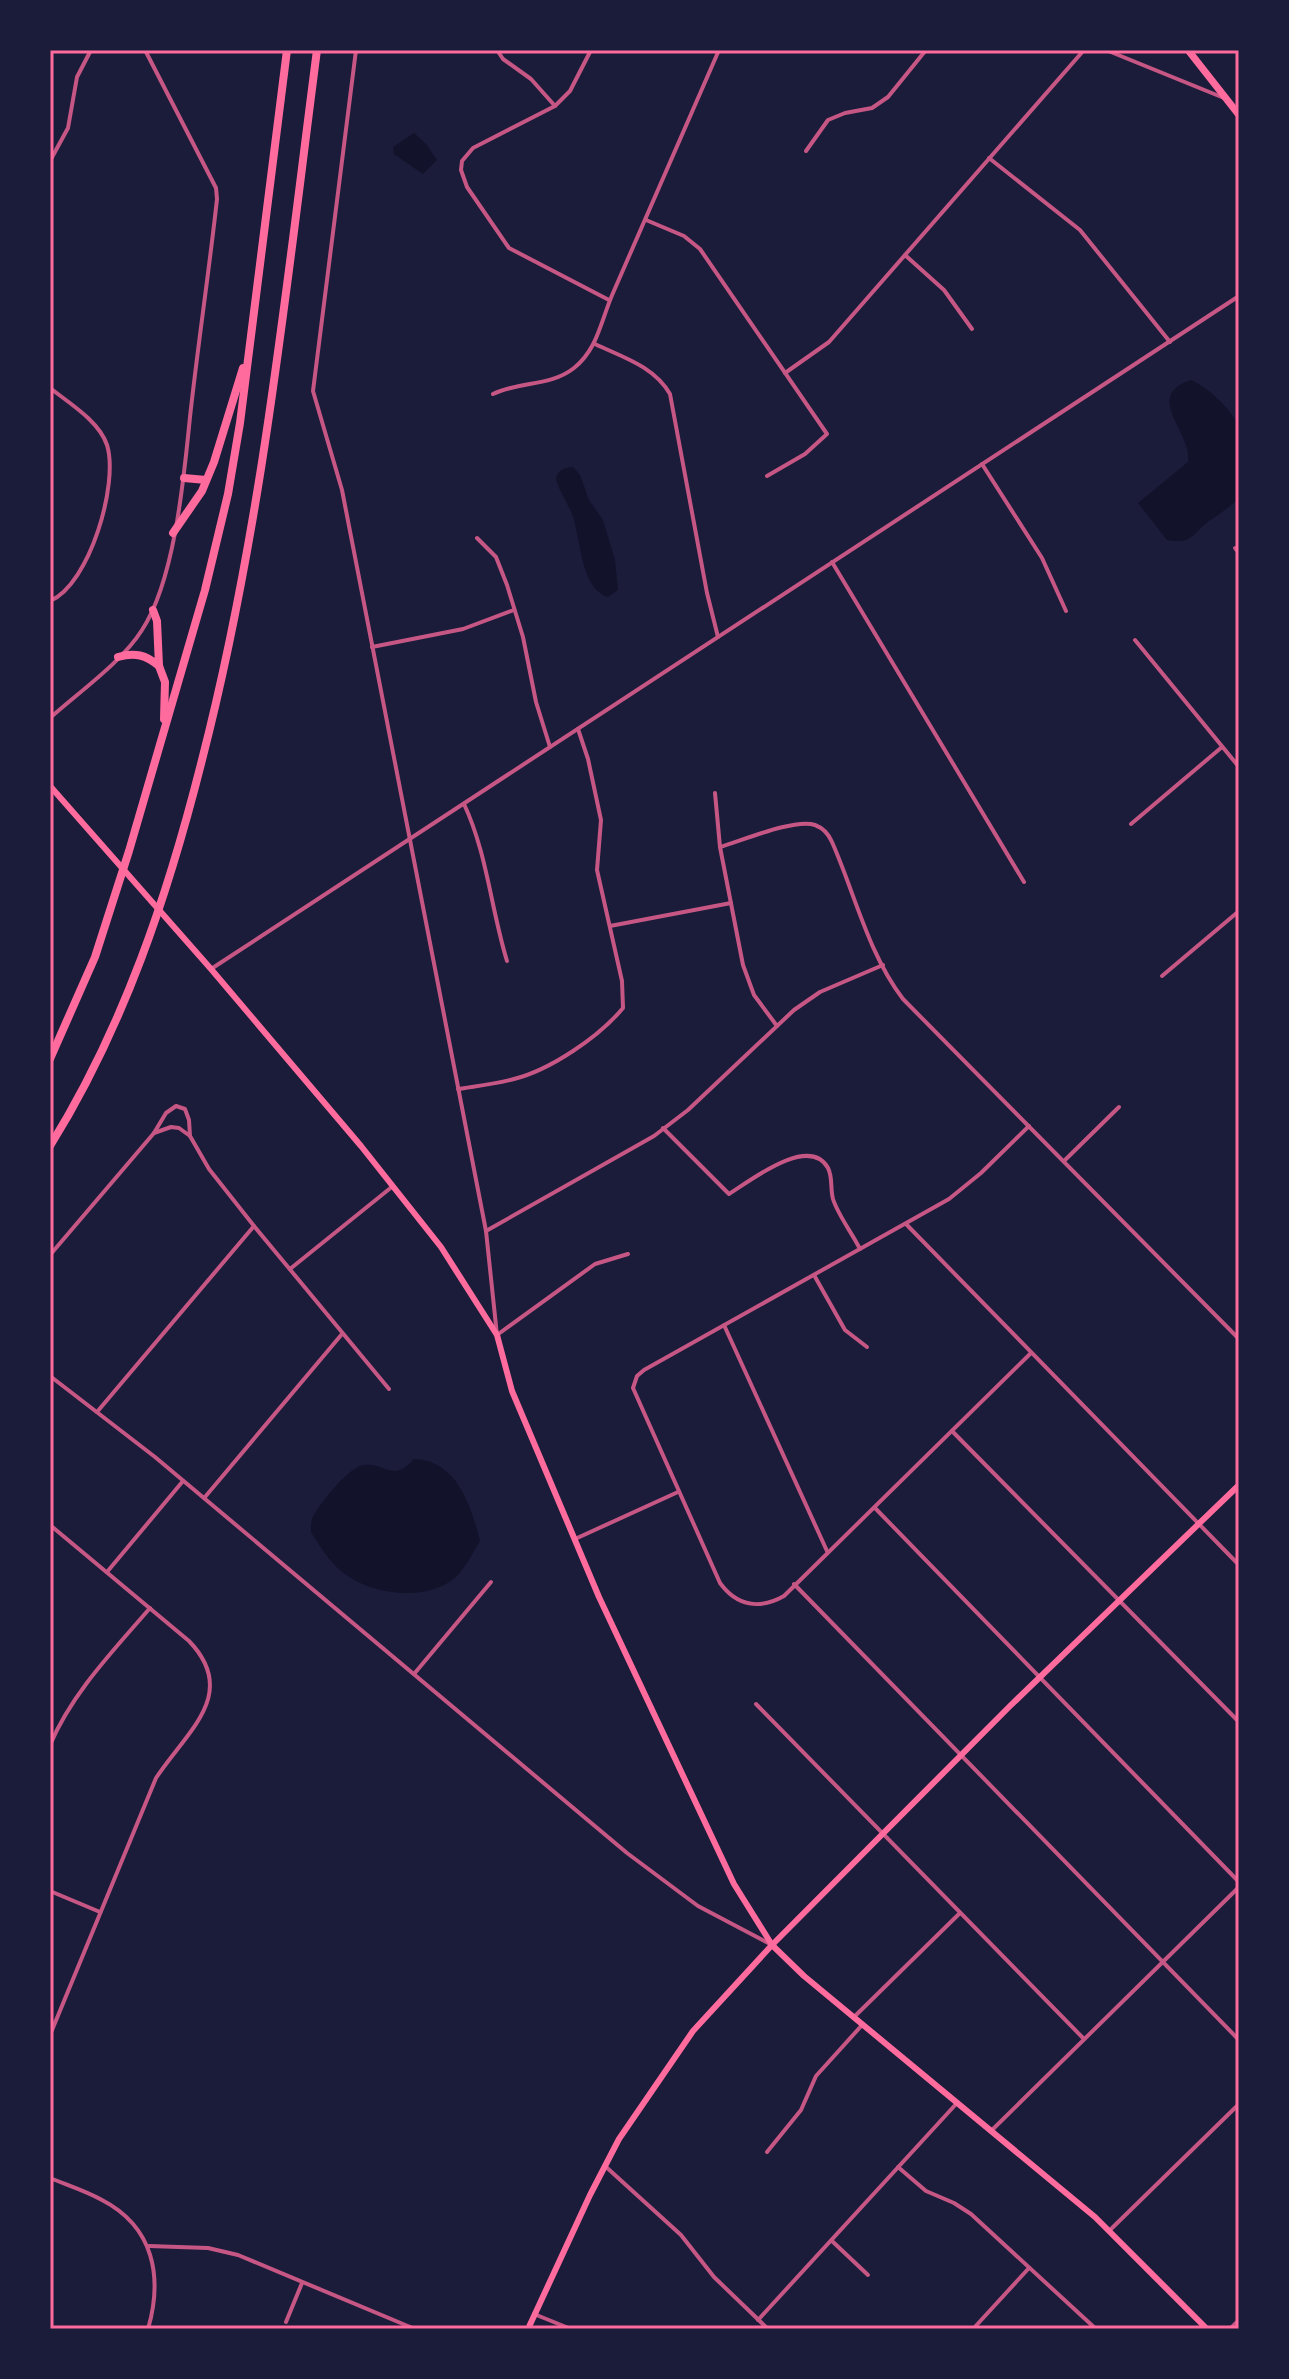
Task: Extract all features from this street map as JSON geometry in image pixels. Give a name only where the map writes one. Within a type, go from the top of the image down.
[{"type":"highway","points":[[50,1059],[95,957],[205,590],[228,494],[287,50]]},
{"type":"highway","points":[[50,1146],[100,1057],[137,974],[175,861],[216,708],[258,496],[317,50]]},
{"type":"highway","points":[[173,533],[206,480],[222,441],[250,344]]},
{"type":"highway","points":[[184,478],[206,480]]},
{"type":"highway","points":[[153,610],[157,621],[159,666],[166,692],[161,741]]},
{"type":"highway","points":[[118,657],[137,654],[152,659],[159,666]]},
{"type":"main road","points":[[1188,50],[1239,115]]},
{"type":"main road","points":[[50,786],[211,969],[393,1186],[441,1247],[497,1335],[512,1391],[575,1539],[707,1829],[734,1884],[772,1945],[1109,2231],[1207,2329]]},
{"type":"main road","points":[[528,2329],[605,2166],[635,2113],[673,2057],[731,1987],[1040,1678],[1239,1485]]},
{"type":"street","points":[[50,161],[68,128],[77,77],[91,50]]},
{"type":"street","points":[[50,718],[118,657],[142,631],[153,610],[184,478],[216,188],[145,50]]},
{"type":"street","points":[[356,50],[313,396],[339,476],[486,1231],[497,1335],[595,1264],[628,1254]]},
{"type":"street","points":[[497,50],[503,59],[531,79],[555,106]]},
{"type":"street","points":[[591,50],[575,86],[555,106],[473,148],[462,161],[462,175],[509,248],[609,300]]},
{"type":"street","points":[[493,394],[512,386],[543,383],[561,377],[582,361],[595,344],[609,300],[719,50]]},
{"type":"street","points":[[806,151],[828,120],[872,108],[888,97],[926,50]]},
{"type":"street","points":[[785,373],[829,342],[1084,50]]},
{"type":"street","points":[[1106,50],[1224,98]]},
{"type":"street","points":[[989,158],[1080,230],[1170,342]]},
{"type":"street","points":[[646,220],[695,243],[827,434],[805,454],[767,476]]},
{"type":"street","points":[[905,255],[944,290],[972,329]]},
{"type":"street","points":[[211,969],[1239,296]]},
{"type":"street","points":[[595,344],[646,368],[657,376],[670,394],[718,637]]},
{"type":"street","points":[[50,388],[101,433],[107,446],[109,481],[95,541],[81,571],[67,590],[50,601]]},
{"type":"street","points":[[982,464],[1042,558],[1066,611]]},
{"type":"street","points":[[477,538],[496,557],[523,637],[536,702],[550,747]]},
{"type":"street","points":[[1235,548],[1239,553]]},
{"type":"street","points":[[832,562],[1024,882]]},
{"type":"street","points":[[372,647],[463,629],[514,610]]},
{"type":"street","points":[[1135,640],[1239,767]]},
{"type":"street","points":[[458,1089],[514,1079],[535,1071],[583,1044],[614,1020],[623,1008],[624,995],[597,870],[601,820],[578,729]]},
{"type":"street","points":[[1131,824],[1222,747]]},
{"type":"street","points":[[715,793],[720,847],[748,984],[777,1026]]},
{"type":"street","points":[[464,804],[480,842],[495,920],[507,961]]},
{"type":"street","points":[[720,847],[801,824],[816,825],[824,830],[831,840],[848,888],[890,982],[903,999],[1239,1339]]},
{"type":"street","points":[[610,926],[731,903]]},
{"type":"street","points":[[1162,976],[1239,911]]},
{"type":"street","points":[[486,1231],[663,1128],[688,1110],[794,1010],[820,992],[883,965]]},
{"type":"street","points":[[50,1255],[154,1133],[166,1113],[176,1106],[187,1114],[190,1136],[209,1169],[389,1389]]},
{"type":"street","points":[[1064,1161],[1119,1107]]},
{"type":"street","points":[[1029,1126],[963,1188],[906,1224],[644,1370],[635,1381],[635,1397],[724,1588],[733,1597],[753,1605],[772,1603],[784,1596],[1031,1353]]},
{"type":"street","points":[[154,1133],[171,1127],[179,1128],[190,1136]]},
{"type":"street","points":[[663,1128],[729,1194],[785,1160],[809,1155],[819,1159],[829,1170],[833,1198],[860,1249]]},
{"type":"street","points":[[290,1269],[393,1186]]},
{"type":"street","points":[[906,1224],[1239,1565]]},
{"type":"street","points":[[97,1412],[254,1226]]},
{"type":"street","points":[[814,1275],[845,1330],[867,1347]]},
{"type":"street","points":[[724,1325],[827,1551]]},
{"type":"street","points":[[204,1498],[342,1334]]},
{"type":"street","points":[[51,1375],[204,1498],[636,1860],[698,1906],[772,1945]]},
{"type":"street","points":[[952,1431],[1239,1722]]},
{"type":"street","points":[[107,1572],[183,1481]]},
{"type":"street","points":[[575,1539],[678,1492]]},
{"type":"street","points":[[874,1508],[1239,1884],[991,2131]]},
{"type":"street","points":[[50,1525],[202,1654],[209,1669],[211,1691],[201,1717],[156,1778],[50,2035]]},
{"type":"street","points":[[414,1674],[491,1582]]},
{"type":"street","points":[[794,1584],[1239,2040]]},
{"type":"street","points":[[50,1745],[85,1684],[150,1608]]},
{"type":"street","points":[[756,1704],[1084,2039]]},
{"type":"street","points":[[50,1891],[100,1912]]},
{"type":"street","points":[[854,2017],[960,1913]]},
{"type":"street","points":[[767,2152],[801,2110],[816,2076],[863,2024]]},
{"type":"street","points":[[758,2320],[957,2103]]},
{"type":"street","points":[[1109,2231],[1239,2104]]},
{"type":"street","points":[[605,2166],[681,2235],[714,2277],[768,2329]]},
{"type":"street","points":[[898,2167],[926,2191],[971,2214],[1096,2329]]},
{"type":"street","points":[[50,2178],[120,2211],[149,2246],[156,2282],[148,2329]]},
{"type":"street","points":[[832,2241],[868,2275]]},
{"type":"street","points":[[149,2246],[220,2250],[415,2329]]},
{"type":"street","points":[[973,2329],[1029,2268]]},
{"type":"street","points":[[286,2322],[302,2283]]},
{"type":"street","points":[[534,2314],[571,2329]]},
{"type":"street","points":[[1230,2329],[1239,2320]]},
{"type":"shaded area","points":[[414,133],[437,160],[423,174],[394,154],[393,147]]},
{"type":"shaded area","points":[[1191,380],[1220,400],[1239,429],[1239,498],[1189,539],[1167,540],[1138,503],[1188,462],[1188,451],[1170,405],[1171,395],[1177,387]]},
{"type":"shaded area","points":[[573,467],[603,520],[615,560],[618,590],[608,597],[599,592],[587,574],[572,514],[556,480],[562,470]]},
{"type":"shaded area","points":[[414,1459],[441,1467],[460,1487],[480,1541],[459,1574],[444,1585],[414,1593],[367,1586],[341,1571],[328,1557],[311,1532],[312,1519],[334,1488],[357,1467],[371,1465],[394,1471]]}]
